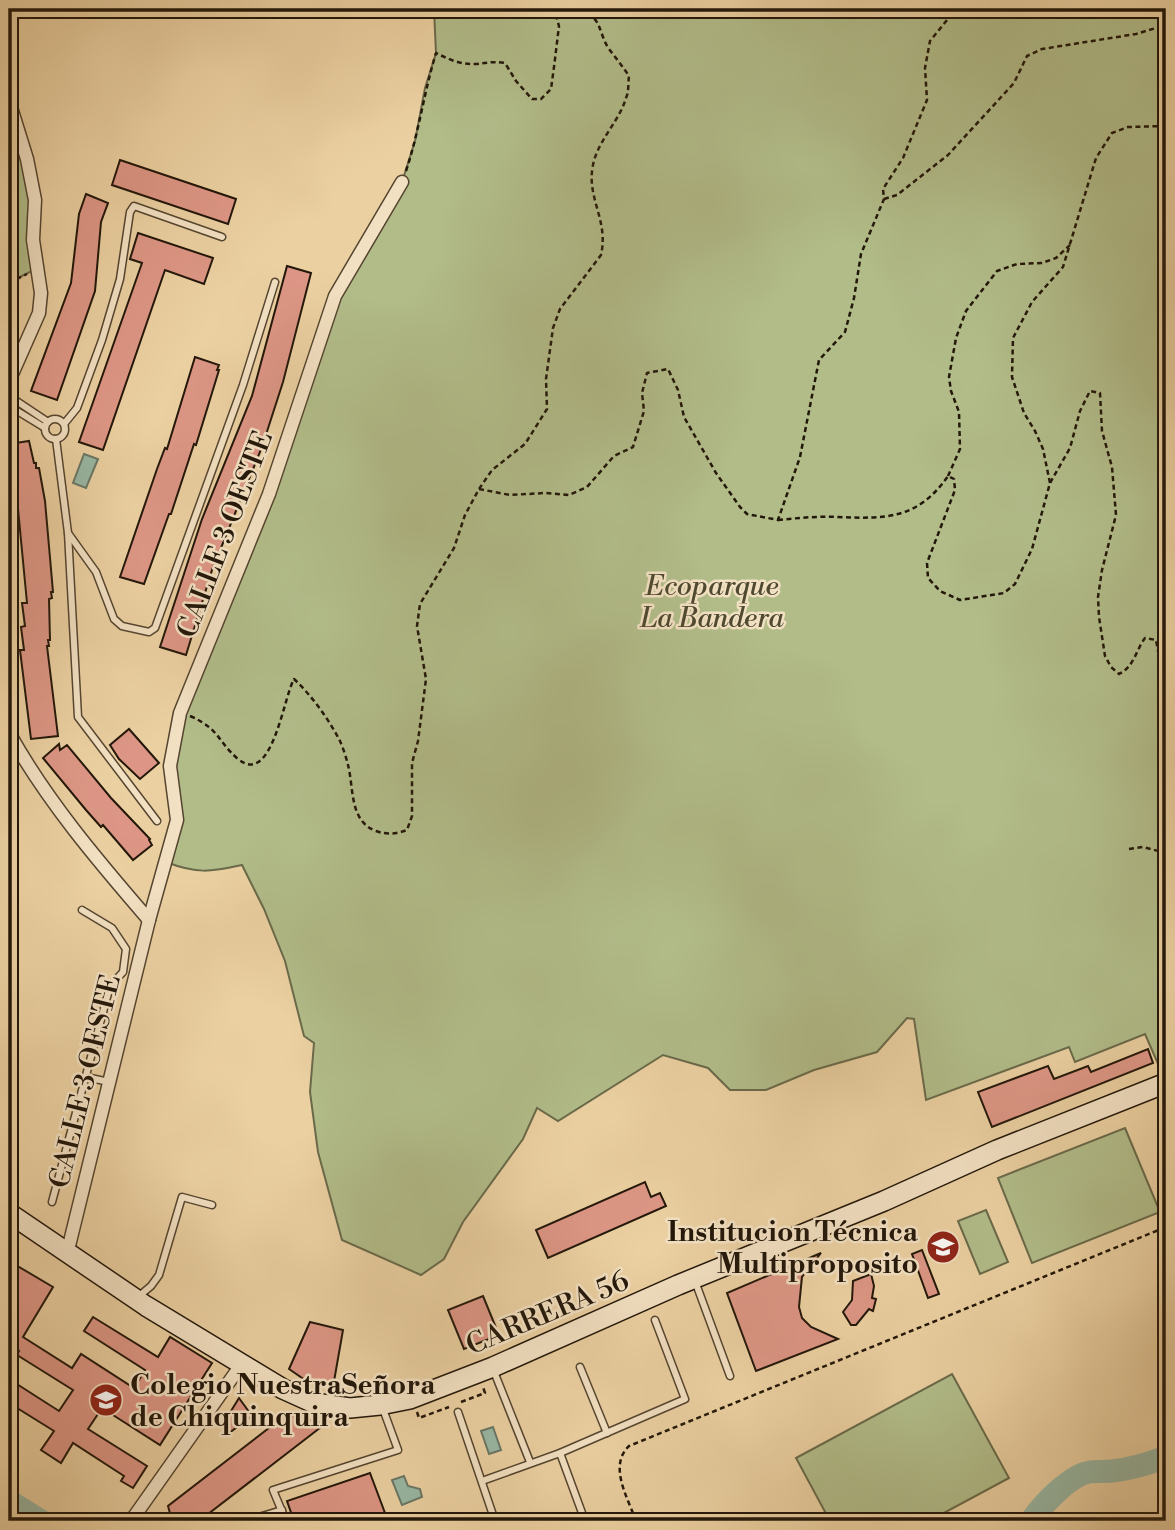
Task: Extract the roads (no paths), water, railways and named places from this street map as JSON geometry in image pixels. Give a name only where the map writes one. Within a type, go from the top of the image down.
[{"type":"street","points":[[9,101],[27,159],[35,200],[33,240],[41,303],[9,381]]},
{"type":"street","name":"CALLE 3 OESTE","points":[[67,1254],[149,920],[177,820],[170,766],[180,713],[269,494],[335,296],[402,182]]},
{"type":"street","points":[[9,733],[28,767],[95,858],[149,920]]},
{"type":"street","name":"CARRERA 56","points":[[9,1213],[136,1299],[283,1389],[314,1403],[350,1408],[380,1405],[410,1399],[493,1367],[694,1279],[884,1201],[997,1150],[1166,1083]]},
{"type":"street","points":[[131,1521],[240,1365]]},
{"type":"lane","points":[[56,439],[64,433],[64,424],[78,408],[103,340],[120,279],[130,212],[134,206],[222,237]]},
{"type":"lane","points":[[68,533],[96,572],[114,619],[122,626],[149,632],[155,628],[243,385],[275,282]]},
{"type":"lane","points":[[9,396],[46,425],[48,436],[56,439]]},
{"type":"lane","points":[[9,406],[46,425]]},
{"type":"lane","points":[[46,425],[56,419],[64,424]]},
{"type":"lane","points":[[56,439],[68,533],[78,717],[158,821]]},
{"type":"lane","points":[[52,1202],[110,986],[122,972],[126,949],[112,928],[82,910]]},
{"type":"lane","points":[[86,1077],[109,1082]]},
{"type":"lane","points":[[136,1299],[159,1275],[182,1197],[212,1205]]},
{"type":"lane","points":[[694,1279],[730,1376]]},
{"type":"lane","points":[[482,1481],[560,1453],[685,1399],[655,1320]]},
{"type":"lane","points":[[493,1367],[530,1462]]},
{"type":"lane","points":[[580,1367],[607,1433]]},
{"type":"lane","points":[[286,1521],[273,1490],[398,1450],[380,1405]]},
{"type":"lane","points":[[458,1412],[495,1521]]},
{"type":"lane","points":[[560,1453],[585,1521]]},
{"type":"lane","points":[[246,1521],[282,1510]]},
{"type":"lane","points":[[433,1521],[444,1518]]},
{"type":"waterway","points":[[1031,1521],[1057,1492],[1082,1474],[1126,1469],[1166,1457]]},
{"type":"waterway","points":[[9,1501],[41,1521]]},
{"type":"place","name":"Institucion Técnica Multiproposito","points":[[943,1247]]},
{"type":"place","name":"Colegio NuestraSeñora de Chiquinquira","points":[[106,1400]]},
{"type":"park label","name":"Ecoparque La Bandera","points":[[712,601]]}]
